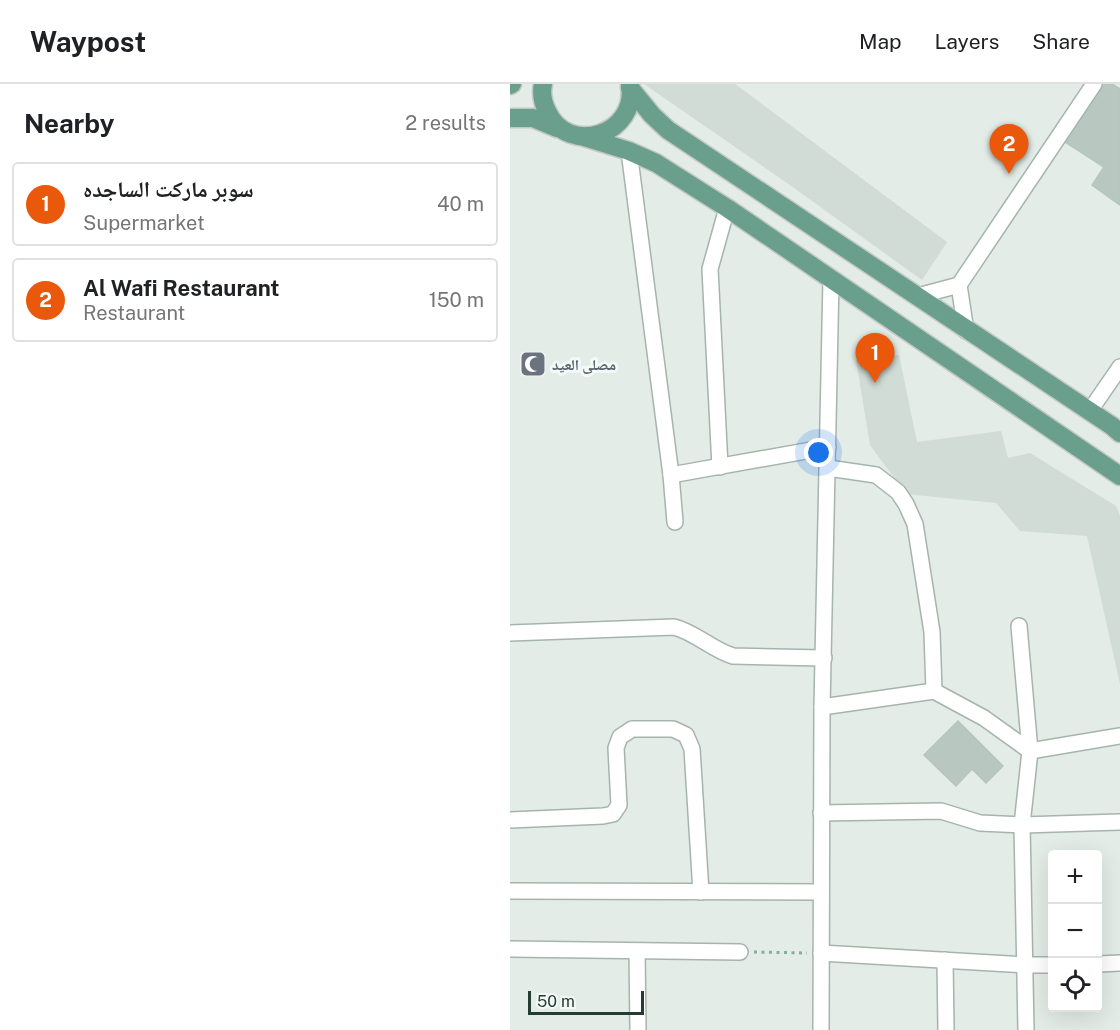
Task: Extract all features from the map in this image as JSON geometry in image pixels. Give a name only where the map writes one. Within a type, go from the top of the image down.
[{"type":"main road","points":[[543,84],[543,104],[549,117],[560,129]]},
{"type":"main road","points":[[584,137],[599,135],[612,129],[623,118],[629,104],[630,86]]},
{"type":"main road","points":[[630,86],[652,115],[669,130],[918,296],[966,331],[1117,428]]},
{"type":"main road","points":[[510,118],[533,118],[571,134],[629,151],[656,163],[727,208],[1120,477]]},
{"type":"street","points":[[918,296],[959,285],[1094,84]]},
{"type":"street","points":[[629,151],[671,475],[675,522]]},
{"type":"street","points":[[720,467],[710,269],[727,208]]},
{"type":"street","points":[[821,1030],[822,707],[831,279]]},
{"type":"street","points":[[959,285],[966,331]]},
{"type":"street","points":[[1089,412],[1120,367]]},
{"type":"street","points":[[671,475],[828,447]]},
{"type":"street","points":[[828,468],[876,475],[898,492],[906,504],[915,524],[932,632],[934,692]]},
{"type":"street","points":[[1019,626],[1030,751],[1022,825],[1026,1030]]},
{"type":"street","points":[[510,633],[674,627],[733,656],[824,658]]},
{"type":"street","points":[[822,707],[934,692],[984,718],[1030,751],[1120,736]]},
{"type":"street","points":[[510,820],[613,814],[619,805],[616,748],[620,737],[632,729],[673,729],[686,735],[692,749],[701,892]]},
{"type":"street","points":[[821,813],[941,811],[980,823],[1022,825],[1120,822]]},
{"type":"street","points":[[510,891],[821,892]]},
{"type":"street","points":[[510,949],[740,952]]},
{"type":"street","points":[[637,951],[638,1030]]},
{"type":"street","points":[[821,953],[1025,965],[1048,964]]},
{"type":"street","points":[[945,960],[946,1030]]},
{"type":"street","points":[[1102,964],[1120,963]]},
{"type":"path","points":[[740,952],[821,953]]},
{"type":"shaded area","points":[[644,84],[735,84],[947,242],[922,280]]},
{"type":"shaded area","points":[[899,355],[917,442],[1001,431],[1008,458],[1030,453],[1116,506],[1120,516],[1120,684],[1087,536],[1020,531],[996,503],[906,494],[870,445],[856,360]]},
{"type":"building","points":[[1100,84],[1112,84],[1120,89],[1120,205],[1092,185],[1104,167],[1062,140]]},
{"type":"building","points":[[958,721],[1003,766],[986,783],[972,769],[956,786],[924,755]]},
{"type":"place","name":"Al Wafi Restaurant","points":[[1009,174]]},
{"type":"place","name":"مصلى العيد","points":[[533,364]]},
{"type":"place","name":"سوبر ماركت الساجده","points":[[875,383]]}]
